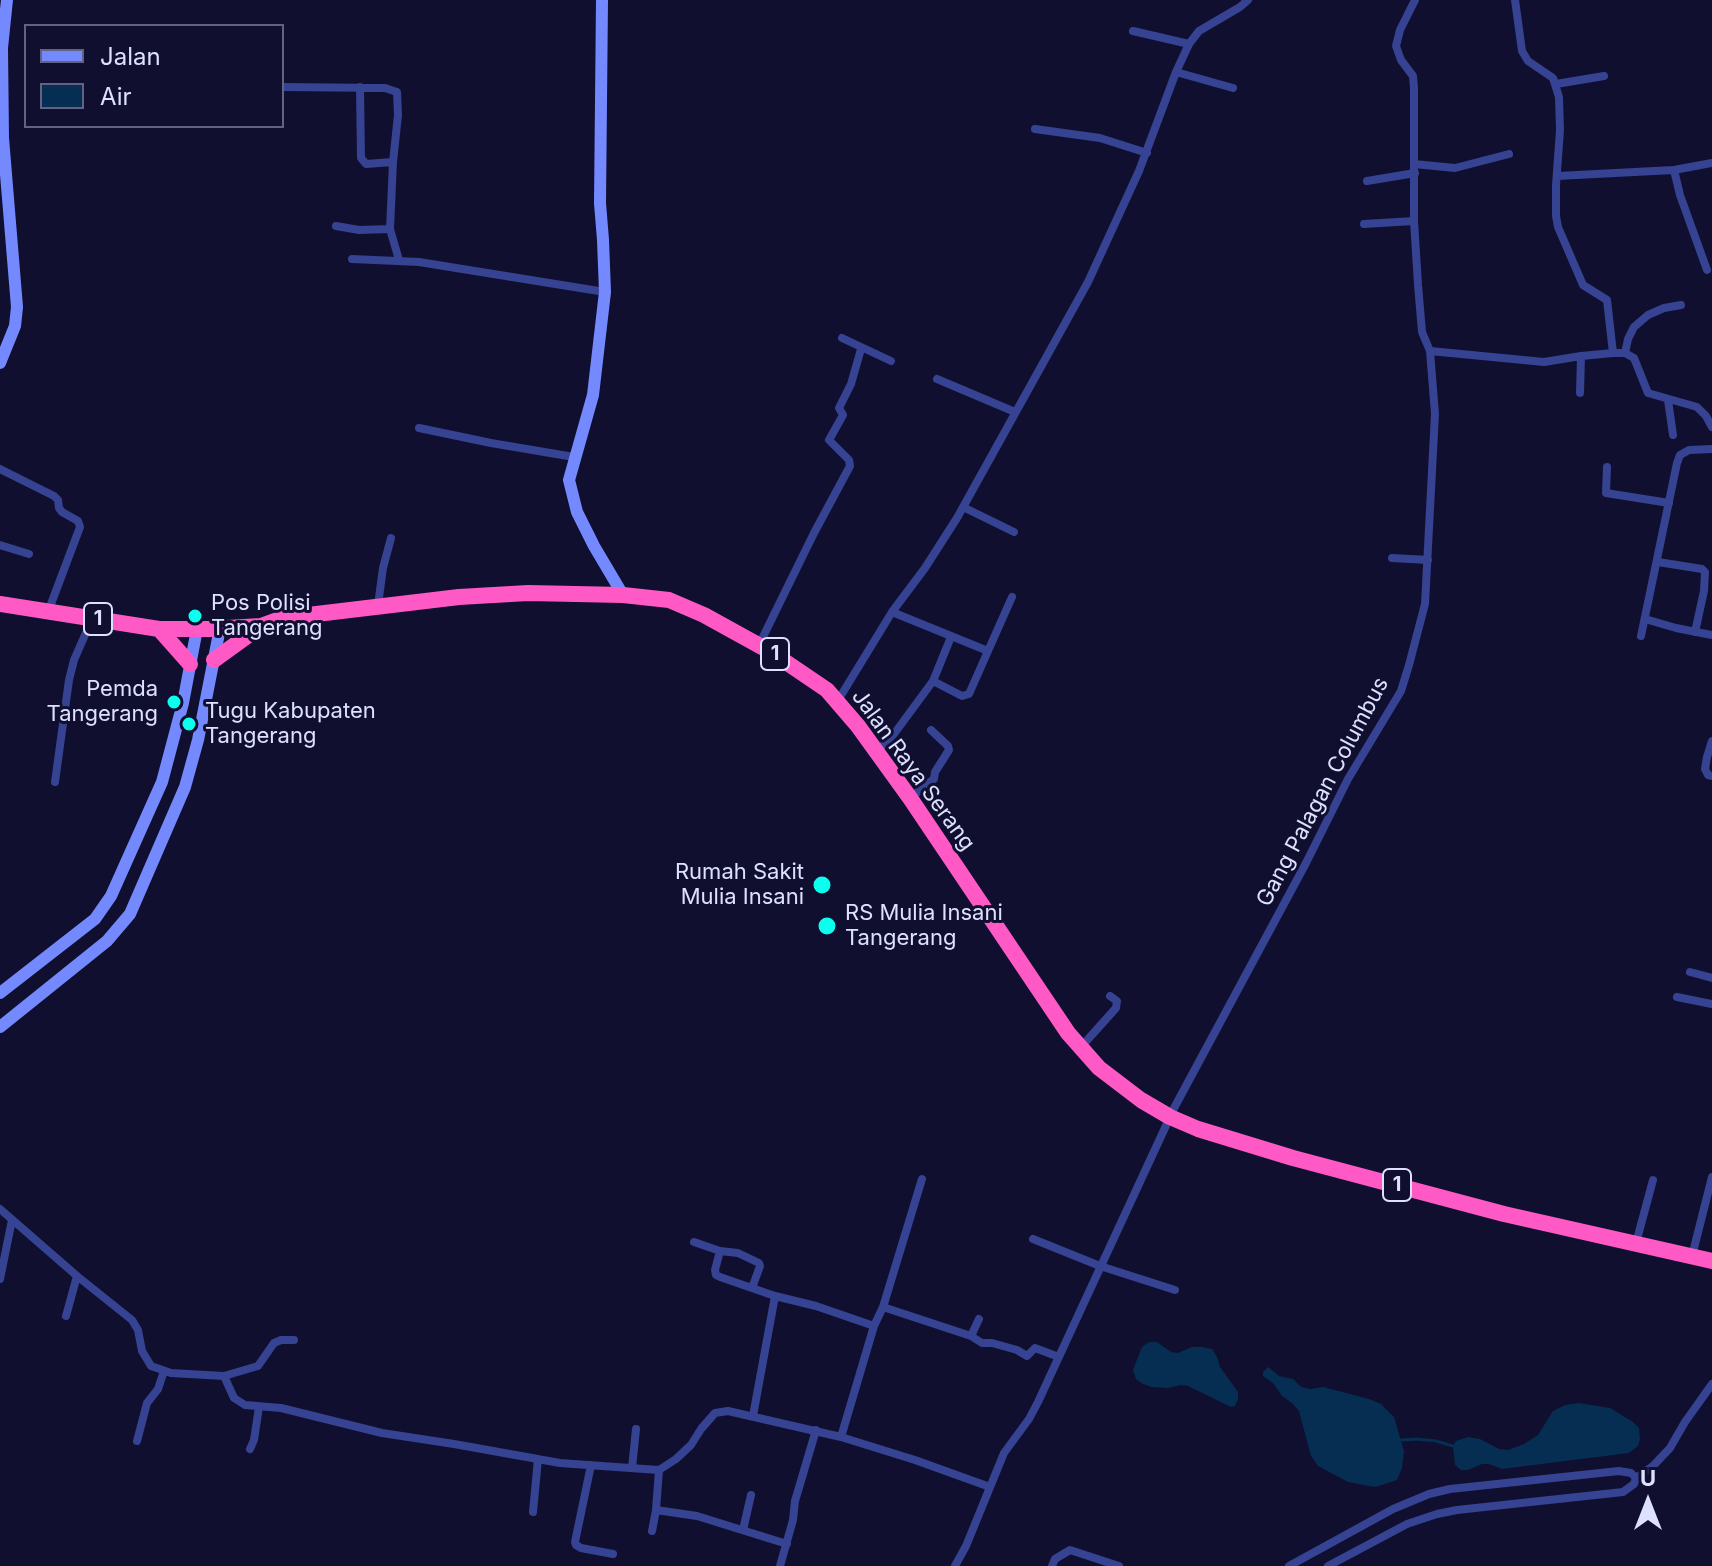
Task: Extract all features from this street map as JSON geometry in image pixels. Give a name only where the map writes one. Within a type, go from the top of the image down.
[{"type":"highway","name":"Jalan Raya Serang","points":[[0,604],[159,629],[197,629],[261,626],[283,618],[459,597],[528,593],[623,595],[669,600],[759,645],[827,690],[877,751],[1029,976],[1099,1068],[1171,1114],[1230,1134],[1248,1144],[1546,1224]]},
{"type":"highway","points":[[214,660],[261,626]]},
{"type":"highway","points":[[159,629],[190,664]]},
{"type":"highway","name":"1","points":[[1546,1224],[1712,1261]]},
{"type":"highway","name":"1","points":[[1546,1224],[1572,1238],[1712,1271]]},
{"type":"main road","points":[[0,363],[15,326],[17,307],[3,138],[2,48],[7,0]]},
{"type":"main road","points":[[602,0],[600,203],[605,292],[593,395],[569,480],[577,512],[623,595]]},
{"type":"main road","points":[[0,1027],[107,941],[130,914],[185,787],[198,740],[220,628]]},
{"type":"main road","points":[[0,993],[95,919],[111,896],[162,782],[183,703],[197,629]]},
{"type":"main road","points":[[111,896],[130,914]]},
{"type":"street","points":[[837,703],[892,612],[925,568],[963,507],[1088,282],[1147,153],[1189,44],[1199,31],[1248,0]]},
{"type":"street","name":"Gang Palagan Columbus","points":[[955,1566],[1004,1453],[1029,1419],[1171,1114],[1348,779],[1401,691],[1409,665],[1425,604],[1435,414],[1430,351],[1422,332],[1414,221],[1413,76],[1401,60],[1396,46],[1400,30],[1415,0]]},
{"type":"street","points":[[1515,0],[1524,56],[1553,78],[1556,84],[1560,106],[1556,216],[1561,238],[1583,285],[1607,300],[1613,353]]},
{"type":"street","points":[[1133,31],[1189,44]]},
{"type":"street","points":[[1176,72],[1233,88]]},
{"type":"street","points":[[1556,84],[1604,76]]},
{"type":"street","points":[[284,87],[385,88],[397,92],[390,229],[399,260]]},
{"type":"street","points":[[360,87],[361,158],[366,164],[393,162]]},
{"type":"street","points":[[1035,129],[1100,138],[1147,153]]},
{"type":"street","points":[[1367,181],[1414,168],[1455,168],[1509,154]]},
{"type":"street","points":[[1557,176],[1678,169],[1712,163]]},
{"type":"street","points":[[1678,169],[1680,195],[1707,270]]},
{"type":"street","points":[[1364,224],[1414,221]]},
{"type":"street","points":[[336,226],[359,230],[390,229]]},
{"type":"street","points":[[352,259],[399,260],[605,292]]},
{"type":"street","points":[[1625,353],[1634,327],[1648,315],[1681,305]]},
{"type":"street","points":[[842,338],[891,361]]},
{"type":"street","points":[[759,645],[850,466],[849,460],[829,440],[843,415],[839,409],[851,384],[861,349]]},
{"type":"street","points":[[1430,351],[1544,362],[1625,353],[1634,358],[1648,393],[1697,407],[1712,427]]},
{"type":"street","points":[[1580,393],[1581,356]]},
{"type":"street","points":[[937,379],[1015,412]]},
{"type":"street","points":[[1668,400],[1673,435]]},
{"type":"street","points":[[419,428],[574,457]]},
{"type":"street","points":[[1641,636],[1680,455],[1689,450],[1712,449]]},
{"type":"street","points":[[1607,467],[1606,493],[1669,503]]},
{"type":"street","points":[[0,469],[54,496],[62,512],[78,521],[80,527],[48,612]]},
{"type":"street","points":[[963,507],[1014,532]]},
{"type":"street","points":[[378,605],[391,538]]},
{"type":"street","points":[[0,545],[29,554]]},
{"type":"street","points":[[1392,558],[1428,560]]},
{"type":"street","points":[[1658,562],[1705,572],[1695,632]]},
{"type":"street","points":[[933,681],[962,696],[969,694],[1012,597]]},
{"type":"street","points":[[892,612],[988,651]]},
{"type":"street","points":[[55,782],[69,680],[74,660],[93,618]]},
{"type":"street","points":[[1645,619],[1712,635]]},
{"type":"street","points":[[877,751],[894,734],[933,681],[951,637]]},
{"type":"street","points":[[910,798],[934,779],[949,750],[931,730]]},
{"type":"street","points":[[1712,741],[1705,769],[1712,776]]},
{"type":"street","points":[[1690,972],[1712,978]]},
{"type":"street","points":[[1081,1048],[1116,1008],[1117,1001],[1110,996]]},
{"type":"street","points":[[1677,997],[1712,1004]]},
{"type":"street","points":[[1692,1256],[1712,1177]]},
{"type":"street","points":[[841,1437],[922,1179]]},
{"type":"street","points":[[1636,1243],[1653,1180]]},
{"type":"street","points":[[0,1209],[132,1320],[137,1326],[142,1351],[151,1366],[190,1375],[224,1376],[258,1366],[274,1343],[294,1340]]},
{"type":"street","points":[[0,1279],[12,1220]]},
{"type":"street","points":[[1033,1239],[1100,1266],[1175,1290]]},
{"type":"street","points":[[694,1242],[720,1251],[738,1253],[759,1263],[752,1288]]},
{"type":"street","points":[[720,1251],[716,1259],[716,1275],[874,1326]]},
{"type":"street","points":[[66,1316],[77,1276]]},
{"type":"street","points":[[753,1416],[775,1296]]},
{"type":"street","points":[[883,1307],[971,1336],[982,1343],[1017,1350],[1027,1356],[1035,1348],[1059,1357]]},
{"type":"street","points":[[971,1336],[979,1319]]},
{"type":"street","points":[[137,1441],[147,1403],[158,1389],[164,1371]]},
{"type":"street","points":[[224,1376],[234,1398],[245,1405],[281,1408],[382,1433],[560,1463],[659,1470],[691,1445],[715,1413],[728,1411],[841,1437],[990,1487]]},
{"type":"street","points":[[1328,1566],[1407,1524],[1437,1514],[1623,1492],[1670,1448],[1712,1384]]},
{"type":"street","points":[[250,1449],[259,1407]]},
{"type":"street","points":[[632,1468],[636,1429]]},
{"type":"street","points":[[780,1566],[816,1430]]},
{"type":"street","points":[[533,1512],[538,1459]]},
{"type":"street","points":[[591,1465],[575,1542],[581,1548],[613,1554]]},
{"type":"street","points":[[652,1531],[659,1470]]},
{"type":"street","points":[[1289,1566],[1393,1509],[1429,1494],[1450,1489],[1619,1471],[1631,1473],[1636,1478]]},
{"type":"street","points":[[743,1530],[751,1495]]},
{"type":"street","points":[[656,1510],[697,1516],[787,1544]]},
{"type":"street","points":[[1052,1566],[1055,1559],[1070,1550],[1119,1566]]},
{"type":"water","points":[[1149,1342],[1157,1342],[1178,1353],[1192,1347],[1212,1349],[1220,1367],[1238,1392],[1235,1406],[1231,1407],[1188,1386],[1152,1387],[1136,1379],[1133,1370],[1142,1347]]},
{"type":"water","points":[[1268,1367],[1279,1376],[1293,1379],[1301,1387],[1323,1387],[1381,1404],[1394,1417],[1404,1451],[1397,1480],[1375,1487],[1348,1482],[1318,1466],[1311,1456],[1299,1411],[1263,1376]]},
{"type":"water","points":[[1579,1403],[1610,1408],[1633,1422],[1639,1428],[1638,1446],[1629,1453],[1502,1469],[1482,1464],[1461,1470],[1455,1465],[1453,1446],[1456,1441],[1468,1437],[1480,1439],[1508,1450],[1538,1435],[1553,1411]]},
{"type":"waterway","points":[[1401,1440],[1436,1441],[1453,1446]]},
{"type":"place","name":"Pos Polisi Tangerang","points":[[195,616]]},
{"type":"place","name":"Pemda Tangerang","points":[[174,702]]},
{"type":"place","name":"Tugu Kabupaten Tangerang","points":[[189,724]]},
{"type":"place","name":"Rumah Sakit Mulia Insani","points":[[822,885]]},
{"type":"place","name":"RS Mulia Insani Tangerang","points":[[827,926]]}]
